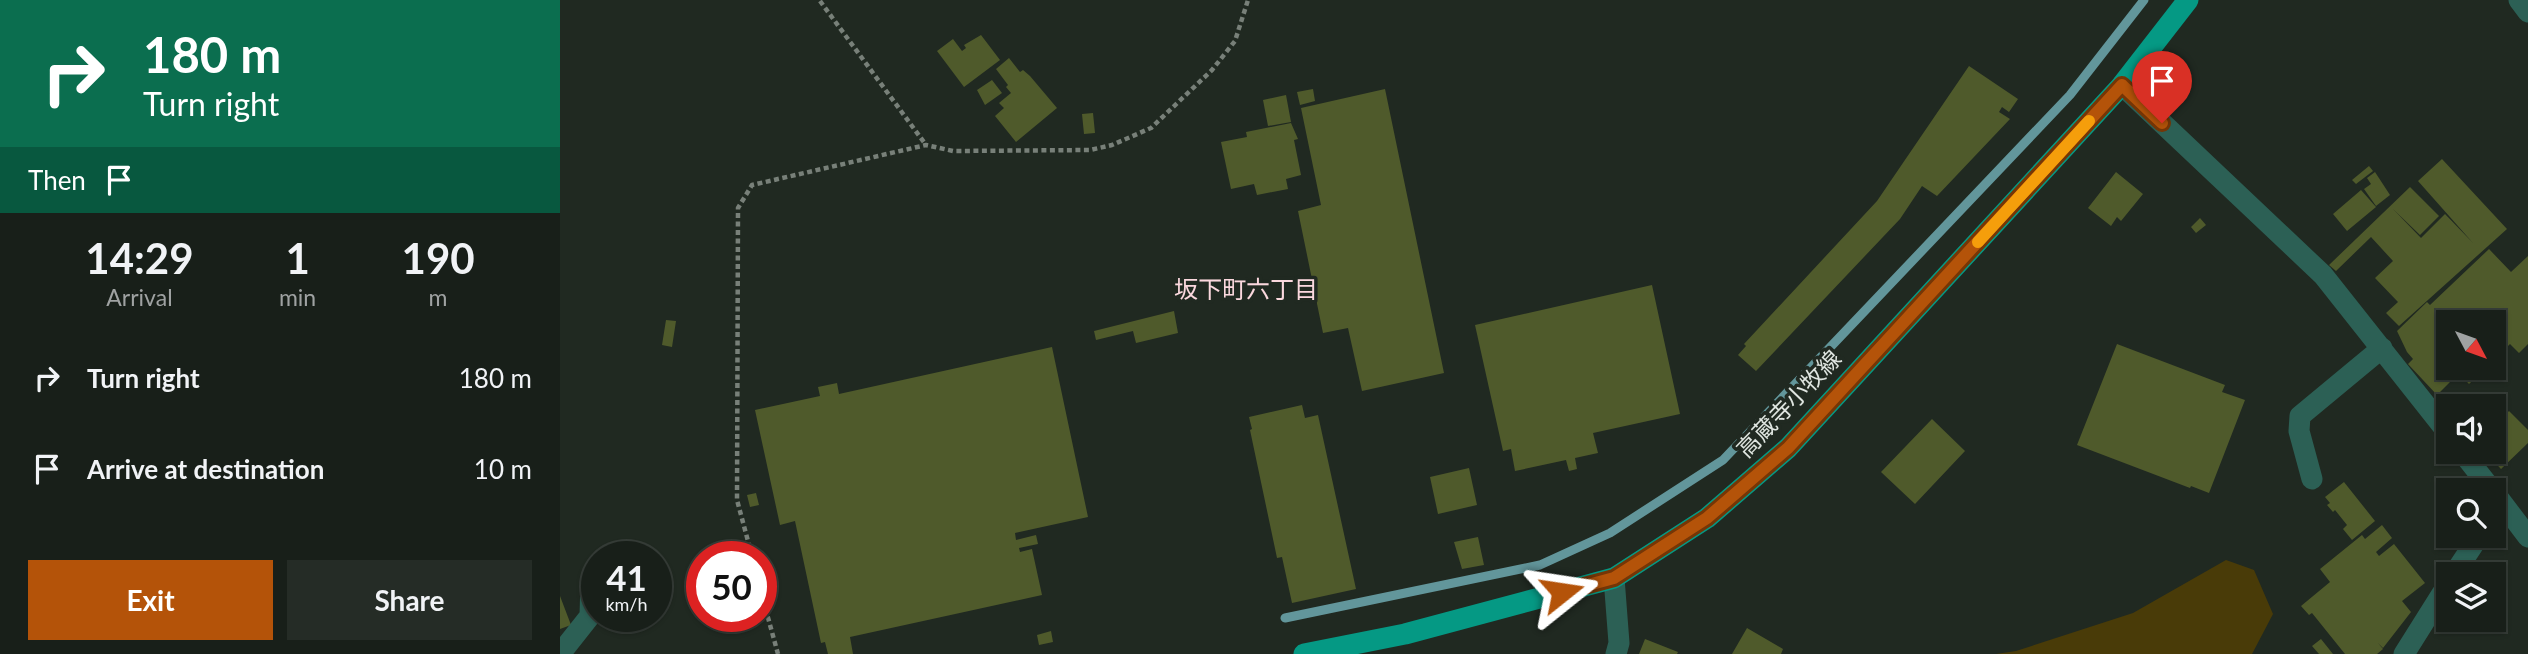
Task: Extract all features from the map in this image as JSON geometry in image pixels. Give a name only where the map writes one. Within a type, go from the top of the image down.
[{"type":"main road","name":"高蔵寺小牧線","points":[[1304,654],[1405,634],[1614,578],[1707,518],[1788,448],[2122,85],[2188,0]]},
{"type":"street","points":[[2519,0],[2528,12]]},
{"type":"street","points":[[2122,85],[2323,275],[2436,418]]},
{"type":"street","points":[[2312,479],[2299,430],[2300,416],[2382,348]]},
{"type":"street","points":[[2506,512],[2528,537]]},
{"type":"street","points":[[1614,578],[1619,643],[1616,654]]},
{"type":"street","points":[[2404,654],[2436,603]]},
{"type":"street","points":[[560,654],[581,627]]},
{"type":"path","points":[[748,541],[737,500],[738,208],[752,185],[926,145],[953,151],[1090,150],[1112,145],[1151,128],[1212,69],[1235,41],[1248,0]]},
{"type":"path","points":[[820,1],[926,145]]},
{"type":"path","points":[[772,632],[778,654]]},
{"type":"shaded area","points":[[2226,560],[2254,570],[2273,614],[2252,654],[1996,654],[2016,651],[2133,613]]},
{"type":"building","points":[[981,35],[1000,60],[964,87],[937,51],[953,39],[962,51],[966,48],[964,45]]},
{"type":"building","points":[[1009,58],[1020,72],[1023,70],[1030,76],[1057,108],[1016,142],[995,116],[1004,108],[999,103],[1011,93],[996,69]]},
{"type":"building","points":[[1969,66],[2018,99],[2009,112],[2002,107],[1999,112],[2010,119],[1937,196],[1922,186],[1900,219],[1756,371],[1738,355],[1746,346],[1744,344],[1877,201]]},
{"type":"building","points":[[992,80],[1002,93],[985,105],[977,90]]},
{"type":"building","points":[[1313,89],[1315,101],[1300,105],[1297,92]]},
{"type":"building","points":[[1385,89],[1444,373],[1362,391],[1348,328],[1323,333],[1298,211],[1321,205],[1301,108]]},
{"type":"building","points":[[1286,95],[1291,122],[1268,126],[1263,100]]},
{"type":"building","points":[[1093,113],[1095,133],[1084,134],[1082,114]]},
{"type":"building","points":[[1291,123],[1298,139],[1294,140],[1301,175],[1286,179],[1288,189],[1257,195],[1254,184],[1231,189],[1221,142],[1247,137],[1246,132]]},
{"type":"building","points":[[2442,159],[2507,229],[2399,326],[2386,313],[2398,302],[2375,278],[2393,261],[2371,237],[2336,271],[2329,265],[2410,187],[2439,216],[2420,235],[2393,209],[2421,238],[2445,214],[2473,243],[2418,181]]},
{"type":"building","points":[[2369,166],[2373,171],[2356,184],[2352,180]]},
{"type":"building","points":[[2116,172],[2143,194],[2121,221],[2117,217],[2111,226],[2088,208]]},
{"type":"building","points":[[2375,172],[2390,195],[2376,206],[2364,189],[2371,184],[2367,178]]},
{"type":"building","points":[[2361,190],[2376,207],[2347,231],[2333,214]]},
{"type":"building","points":[[2200,218],[2206,225],[2196,233],[2191,227]]},
{"type":"building","points":[[2489,249],[2511,272],[2528,256],[2528,344],[2519,353],[2510,344],[2506,348],[2506,310],[2436,310],[2436,380],[2450,382],[2438,394],[2408,364],[2413,359],[2397,331],[2427,302],[2430,305]]},
{"type":"building","points":[[1652,285],[1680,414],[1593,433],[1598,453],[1575,458],[1577,469],[1569,471],[1566,460],[1515,471],[1511,449],[1503,451],[1475,325]]},
{"type":"building","points":[[1174,311],[1178,333],[1136,343],[1133,331],[1096,340],[1094,331]]},
{"type":"building","points":[[666,320],[676,321],[672,347],[662,345]]},
{"type":"building","points":[[2117,344],[2225,385],[2222,392],[2245,400],[2209,493],[2077,445]]},
{"type":"building","points":[[1052,347],[1088,517],[1015,533],[1016,540],[1036,535],[1038,544],[1019,548],[1020,552],[1032,549],[1042,595],[850,637],[853,654],[828,654],[825,642],[821,643],[795,521],[780,525],[755,410],[820,396],[818,387],[837,383],[839,394]]},
{"type":"building","points":[[1302,405],[1305,418],[1318,415],[1356,589],[1292,603],[1282,557],[1277,558],[1249,417]]},
{"type":"building","points":[[2509,411],[2528,430],[2528,443],[2501,469],[2496,464],[2506,464],[2506,414]]},
{"type":"building","points":[[1932,419],[1965,451],[1915,504],[1881,472]]},
{"type":"building","points":[[1469,468],[1477,505],[1438,514],[1430,477]]},
{"type":"building","points":[[2344,482],[2375,521],[2352,540],[2343,529],[2347,525],[2335,510],[2333,512],[2327,505],[2330,503],[2325,497]]},
{"type":"building","points":[[756,493],[759,505],[750,507],[747,495]]},
{"type":"building","points":[[2382,525],[2392,538],[2376,552],[2379,556],[2394,544],[2425,583],[2402,601],[2411,612],[2383,648],[2378,643],[2383,649],[2377,654],[2345,654],[2312,613],[2309,615],[2301,606],[2330,582],[2320,569],[2362,535],[2365,539]]},
{"type":"building","points":[[1478,537],[1484,565],[1462,569],[1454,542]]},
{"type":"building","points":[[560,596],[571,625],[560,629]]},
{"type":"building","points":[[1747,628],[1783,649],[1781,654],[1732,654]]},
{"type":"building","points":[[1051,631],[1053,642],[1039,645],[1037,635]]},
{"type":"building","points":[[1645,639],[1678,652],[1639,654]]},
{"type":"building","points":[[2321,639],[2333,654],[2319,654],[2312,646]]},
{"type":"waterway","points":[[1285,618],[1540,565],[1610,533],[1723,460],[2070,95],[2144,0]]},
{"type":"slow traffic","points":[[1978,242],[2089,121]]},
{"type":"district","name":"坂下町六丁目","points":[[1246,290]]},
{"type":"route","points":[[1562,592],[1614,578],[1707,518],[1788,448],[2122,85],[2162,123]]}]
